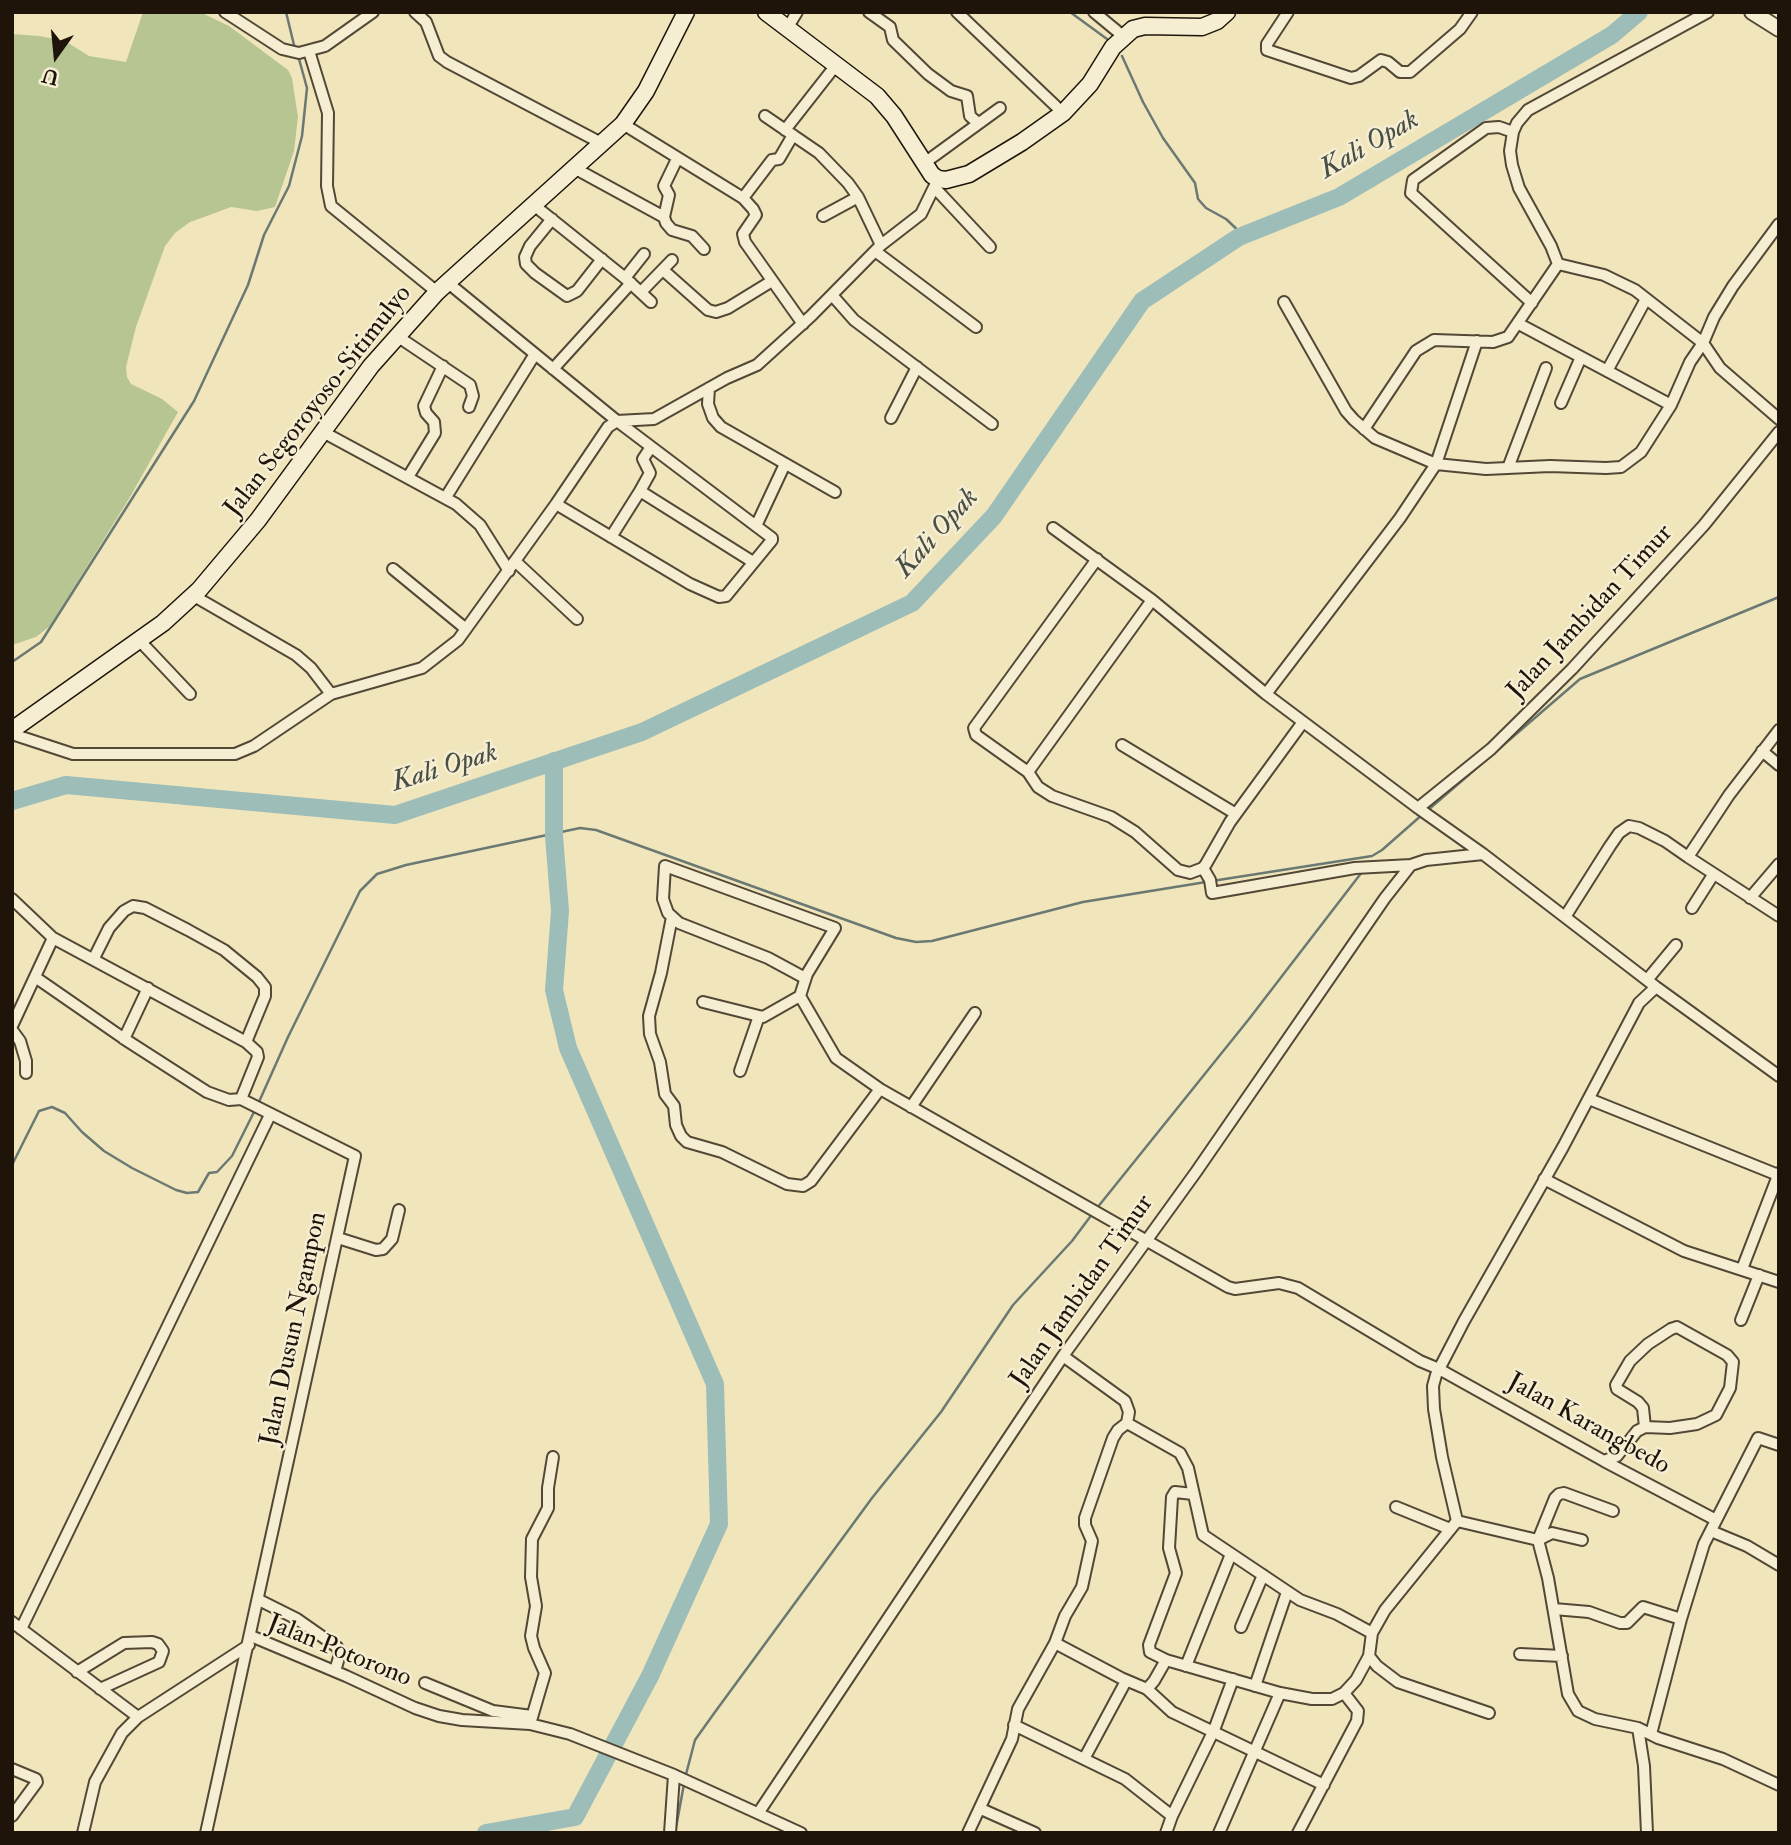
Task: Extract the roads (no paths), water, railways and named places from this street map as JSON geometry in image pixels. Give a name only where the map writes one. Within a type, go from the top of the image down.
[{"type":"main road","name":"Jalan Segoroyoso-Sitimulyo","points":[[12,732],[176,613],[194,596],[258,520],[397,336],[442,287],[603,145],[623,124],[646,91],[686,12]]},
{"type":"main road","points":[[766,12],[889,108],[936,184],[969,174],[1063,113],[1090,84],[1123,36],[1133,29],[1145,26],[1202,27],[1217,21],[1227,12]]},
{"type":"street","points":[[225,12],[289,52],[309,51],[325,46],[373,12]]},
{"type":"street","points":[[415,12],[426,22],[439,56],[447,62],[603,145]]},
{"type":"street","points":[[788,27],[797,12]]},
{"type":"street","points":[[869,12],[890,27],[892,40],[928,74],[951,90],[967,96],[970,116],[978,124]]},
{"type":"street","points":[[957,12],[1063,113]]},
{"type":"street","points":[[1095,12],[1123,36]]},
{"type":"street","points":[[1288,12],[1267,44],[1267,50],[1351,78],[1359,76],[1381,60],[1400,72],[1410,72],[1460,29],[1472,12]]},
{"type":"street","points":[[1558,264],[1515,177],[1510,151],[1513,132],[1521,117],[1528,110],[1708,12]]},
{"type":"street","points":[[1752,12],[1779,29]]},
{"type":"street","points":[[309,51],[328,113],[327,186],[331,206],[535,354],[617,421],[772,537],[772,540],[726,596],[719,597],[690,584],[556,505]]},
{"type":"street","points":[[743,198],[772,160],[779,159],[789,133],[835,65]]},
{"type":"street","points":[[923,164],[1000,108]]},
{"type":"street","points":[[765,117],[819,153],[848,183],[858,197],[878,248],[976,327]]},
{"type":"street","points":[[623,124],[743,198],[756,215],[745,231],[744,239],[803,324]]},
{"type":"street","points":[[1513,132],[1499,127],[1486,128],[1413,180],[1411,193],[1532,303]]},
{"type":"street","points":[[677,159],[664,186],[669,195],[664,217],[672,230],[692,236],[704,249]]},
{"type":"street","points":[[576,169],[664,217]]},
{"type":"street","points":[[12,732],[73,754],[235,754],[254,746],[331,694],[422,668],[458,640],[556,505],[608,427],[617,421],[654,419],[757,365],[832,296],[878,248],[921,214],[936,184],[990,247]]},
{"type":"street","points":[[823,216],[858,197]]},
{"type":"street","points":[[535,206],[628,280],[651,302]]},
{"type":"street","points":[[552,219],[530,246],[525,257],[526,264],[535,273],[567,296],[578,291],[602,259]]},
{"type":"street","points":[[1284,302],[1346,411],[1375,438],[1436,464],[1464,469],[1621,467],[1641,452],[1671,405],[1714,317],[1742,272],[1779,223]]},
{"type":"street","points":[[553,369],[628,280],[644,254]]},
{"type":"street","points":[[641,292],[673,260]]},
{"type":"street","points":[[1558,264],[1620,281],[1646,299],[1703,344],[1720,368],[1779,419]]},
{"type":"street","points":[[1364,429],[1416,351],[1424,344],[1443,339],[1501,341],[1508,337],[1558,264]]},
{"type":"street","points":[[663,270],[708,310],[716,312],[728,308],[772,281]]},
{"type":"street","points":[[832,296],[854,320],[992,424]]},
{"type":"street","points":[[1607,371],[1646,299]]},
{"type":"street","points":[[1519,324],[1671,405]]},
{"type":"street","points":[[397,336],[470,385],[472,396],[469,407]]},
{"type":"street","points":[[1266,694],[1400,517],[1436,464],[1477,341]]},
{"type":"street","points":[[446,497],[535,354]]},
{"type":"street","points":[[1561,403],[1581,357]]},
{"type":"street","points":[[408,477],[435,433],[433,422],[424,406],[443,366]]},
{"type":"street","points":[[891,418],[917,367]]},
{"type":"street","points":[[1508,468],[1546,368]]},
{"type":"street","points":[[709,388],[708,404],[713,418],[722,427],[835,492]]},
{"type":"street","points":[[323,432],[446,497],[480,525],[513,566],[577,619]]},
{"type":"street","name":"Jalan Jambidan Timur","points":[[1423,812],[1572,669],[1704,525],[1779,432]]},
{"type":"street","points":[[611,537],[650,472],[643,458],[651,447]]},
{"type":"street","points":[[756,526],[785,464]]},
{"type":"street","points":[[640,491],[753,562]]},
{"type":"street","points":[[1054,528],[1152,600],[1303,722],[1779,1076]]},
{"type":"street","points":[[1097,559],[974,728],[976,735],[1028,772],[1038,787],[1098,811],[1136,832],[1178,870],[1190,873],[1203,868],[1236,814],[1303,722]]},
{"type":"street","points":[[393,569],[466,629]]},
{"type":"street","points":[[194,596],[296,654],[331,694]]},
{"type":"street","points":[[1028,772],[1152,600]]},
{"type":"street","points":[[139,640],[190,694]]},
{"type":"street","points":[[1688,857],[1729,795],[1779,730]]},
{"type":"street","points":[[1122,745],[1236,814]]},
{"type":"street","points":[[1762,751],[1779,765]]},
{"type":"street","points":[[1565,917],[1619,833],[1629,826],[1665,841],[1779,916]]},
{"type":"street","points":[[1203,868],[1212,893],[1355,868],[1412,865],[1426,860],[1483,854]]},
{"type":"street","points":[[1750,898],[1779,864]]},
{"type":"street","name":"Jalan Jambidan Timur","points":[[759,1812],[1063,1356],[1204,1161],[1385,898],[1412,865]]},
{"type":"street","points":[[703,1002],[759,1016],[769,1014],[800,996],[805,978],[835,928],[665,866],[663,899],[668,913],[679,923],[768,958],[805,978]]},
{"type":"street","points":[[1692,908],[1713,875]]},
{"type":"street","points":[[12,899],[53,938],[246,1042],[257,1052],[258,1057],[241,1099]]},
{"type":"street","points":[[94,958],[108,928],[124,911],[133,906],[145,908],[188,930],[224,950],[265,987],[265,996],[246,1042]]},
{"type":"street","points":[[673,918],[649,1016],[650,1034],[660,1062],[665,1094],[674,1107],[676,1125],[681,1136],[687,1142],[722,1152],[787,1184],[803,1186],[811,1181],[880,1090]]},
{"type":"street","points":[[26,1073],[26,1061],[20,1041],[12,1028],[53,938]]},
{"type":"street","points":[[1193,1494],[1175,1492],[1172,1497],[1168,1548],[1176,1573],[1149,1645],[1153,1655],[1280,1693],[1332,1699],[1344,1693],[1356,1680],[1369,1656],[1372,1633],[1390,1603],[1454,1525],[1434,1409],[1433,1386],[1439,1369],[1589,1099],[1639,1003],[1676,945]]},
{"type":"street","name":"Jalan Dusun Ngampon","points":[[35,977],[206,1092],[229,1100],[241,1099],[355,1156],[250,1641]]},
{"type":"street","points":[[124,1039],[148,988]]},
{"type":"street","name":"Jalan Karangbedo","points":[[800,996],[836,1058],[880,1090],[1232,1289],[1279,1283],[1298,1288],[1420,1361],[1604,1461],[1779,1565]]},
{"type":"street","points":[[911,1107],[975,1013]]},
{"type":"street","points":[[740,1071],[759,1016]]},
{"type":"street","points":[[1589,1099],[1779,1174],[1742,1269]]},
{"type":"street","points":[[138,1717],[17,1626],[261,1110]]},
{"type":"street","points":[[1544,1179],[1666,1243],[1702,1258],[1779,1282]]},
{"type":"street","points":[[338,1238],[376,1250],[383,1249],[392,1239],[399,1210]]},
{"type":"street","points":[[1741,1320],[1759,1275]]},
{"type":"street","points":[[1604,1461],[1617,1456],[1637,1431],[1645,1427],[1697,1424],[1716,1415],[1730,1388],[1733,1362],[1727,1355],[1677,1327],[1648,1344],[1630,1361],[1616,1385],[1617,1389],[1643,1408],[1645,1427]]},
{"type":"street","points":[[968,1833],[1012,1739],[1018,1709],[1080,1591],[1092,1541],[1085,1518],[1112,1438],[1127,1423],[1129,1412],[1125,1401],[1063,1356]]},
{"type":"street","points":[[1127,1423],[1180,1453],[1188,1468],[1203,1535],[1300,1600],[1372,1633]]},
{"type":"street","points":[[1651,1734],[1681,1619],[1713,1525],[1758,1438],[1779,1445]]},
{"type":"street","points":[[425,1683],[493,1711],[531,1720],[545,1672],[531,1636],[536,1606],[531,1577],[532,1544],[548,1507],[553,1457]]},
{"type":"street","points":[[1613,1511],[1564,1493],[1559,1494],[1538,1540],[1555,1609],[1568,1694],[1578,1711],[1595,1719],[1638,1728],[1669,1742],[1723,1759],[1779,1785]]},
{"type":"street","points":[[1395,1507],[1454,1525],[1538,1540],[1552,1533],[1582,1541]]},
{"type":"street","points":[[1186,1666],[1231,1555]]},
{"type":"street","points":[[1241,1627],[1263,1576]]},
{"type":"street","points":[[1255,1686],[1287,1592]]},
{"type":"street","points":[[259,1600],[297,1619],[337,1647],[340,1654],[335,1671]]},
{"type":"street","points":[[1555,1609],[1589,1612],[1627,1623],[1643,1607],[1681,1619]]},
{"type":"street","points":[[83,1833],[95,1782],[122,1732],[138,1717],[250,1641]]},
{"type":"street","name":"Jalan Potorono","points":[[206,1833],[250,1641],[335,1671],[415,1708],[439,1716],[462,1720],[531,1720],[677,1777]]},
{"type":"street","points":[[77,1672],[124,1643],[152,1642],[158,1644],[163,1651],[162,1658],[155,1665],[100,1689]]},
{"type":"street","points":[[1055,1643],[1126,1681],[1147,1689],[1170,1710],[1324,1785]]},
{"type":"street","points":[[1520,1654],[1562,1656]]},
{"type":"street","points":[[1369,1656],[1377,1666],[1398,1682],[1489,1713]]},
{"type":"street","points":[[1147,1689],[1166,1660]]},
{"type":"street","points":[[1166,1833],[1171,1816],[1214,1730],[1233,1679]]},
{"type":"street","points":[[1084,1759],[1126,1681]]},
{"type":"street","points":[[1219,1833],[1280,1693]]},
{"type":"street","points":[[1298,1833],[1357,1721],[1358,1711],[1344,1693]]},
{"type":"street","points":[[1014,1725],[1131,1783],[1171,1816]]},
{"type":"street","points":[[1638,1728],[1644,1766],[1647,1833]]},
{"type":"street","points":[[12,1769],[36,1779],[37,1782],[12,1816]]},
{"type":"street","points":[[670,1833],[677,1777],[759,1812],[800,1833]]},
{"type":"street","points":[[981,1809],[1035,1833]]},
{"type":"waterway","points":[[286,12],[294,45]]},
{"type":"waterway","points":[[1070,12],[1107,39]]},
{"type":"waterway","name":"Kali Opak","points":[[12,801],[66,785],[395,815],[642,732],[912,603],[994,516],[1142,301],[1239,237],[1339,197],[1612,35],[1639,12]]},
{"type":"waterway","points":[[1122,56],[1163,138],[1195,183],[1198,199],[1243,235]]},
{"type":"waterway","points":[[12,662],[41,642],[194,401],[248,285],[264,235],[289,186],[302,136],[307,88],[299,59]]},
{"type":"waterway","points":[[1428,810],[1580,679],[1779,597]]},
{"type":"waterway","points":[[486,1833],[575,1817],[650,1676],[719,1524],[715,1384],[568,1048],[554,990],[560,911],[554,836],[554,761]]},
{"type":"waterway","points":[[1212,881],[1372,856],[1423,814]]},
{"type":"waterway","points":[[258,1104],[360,891],[377,874],[406,865],[580,828],[596,830],[896,938],[916,942],[932,941],[1083,902],[1206,882]]},
{"type":"waterway","points":[[1097,1208],[1249,1019],[1362,872]]},
{"type":"waterway","points":[[12,1165],[39,1111],[52,1107],[65,1113],[104,1151],[132,1168],[176,1190],[198,1192],[209,1173],[217,1172],[232,1156],[255,1110]]},
{"type":"waterway","points":[[685,1778],[695,1740],[715,1712],[872,1498],[941,1412],[1013,1305],[1072,1241],[1093,1213]]},
{"type":"waterway","points":[[675,1833],[684,1784]]}]
